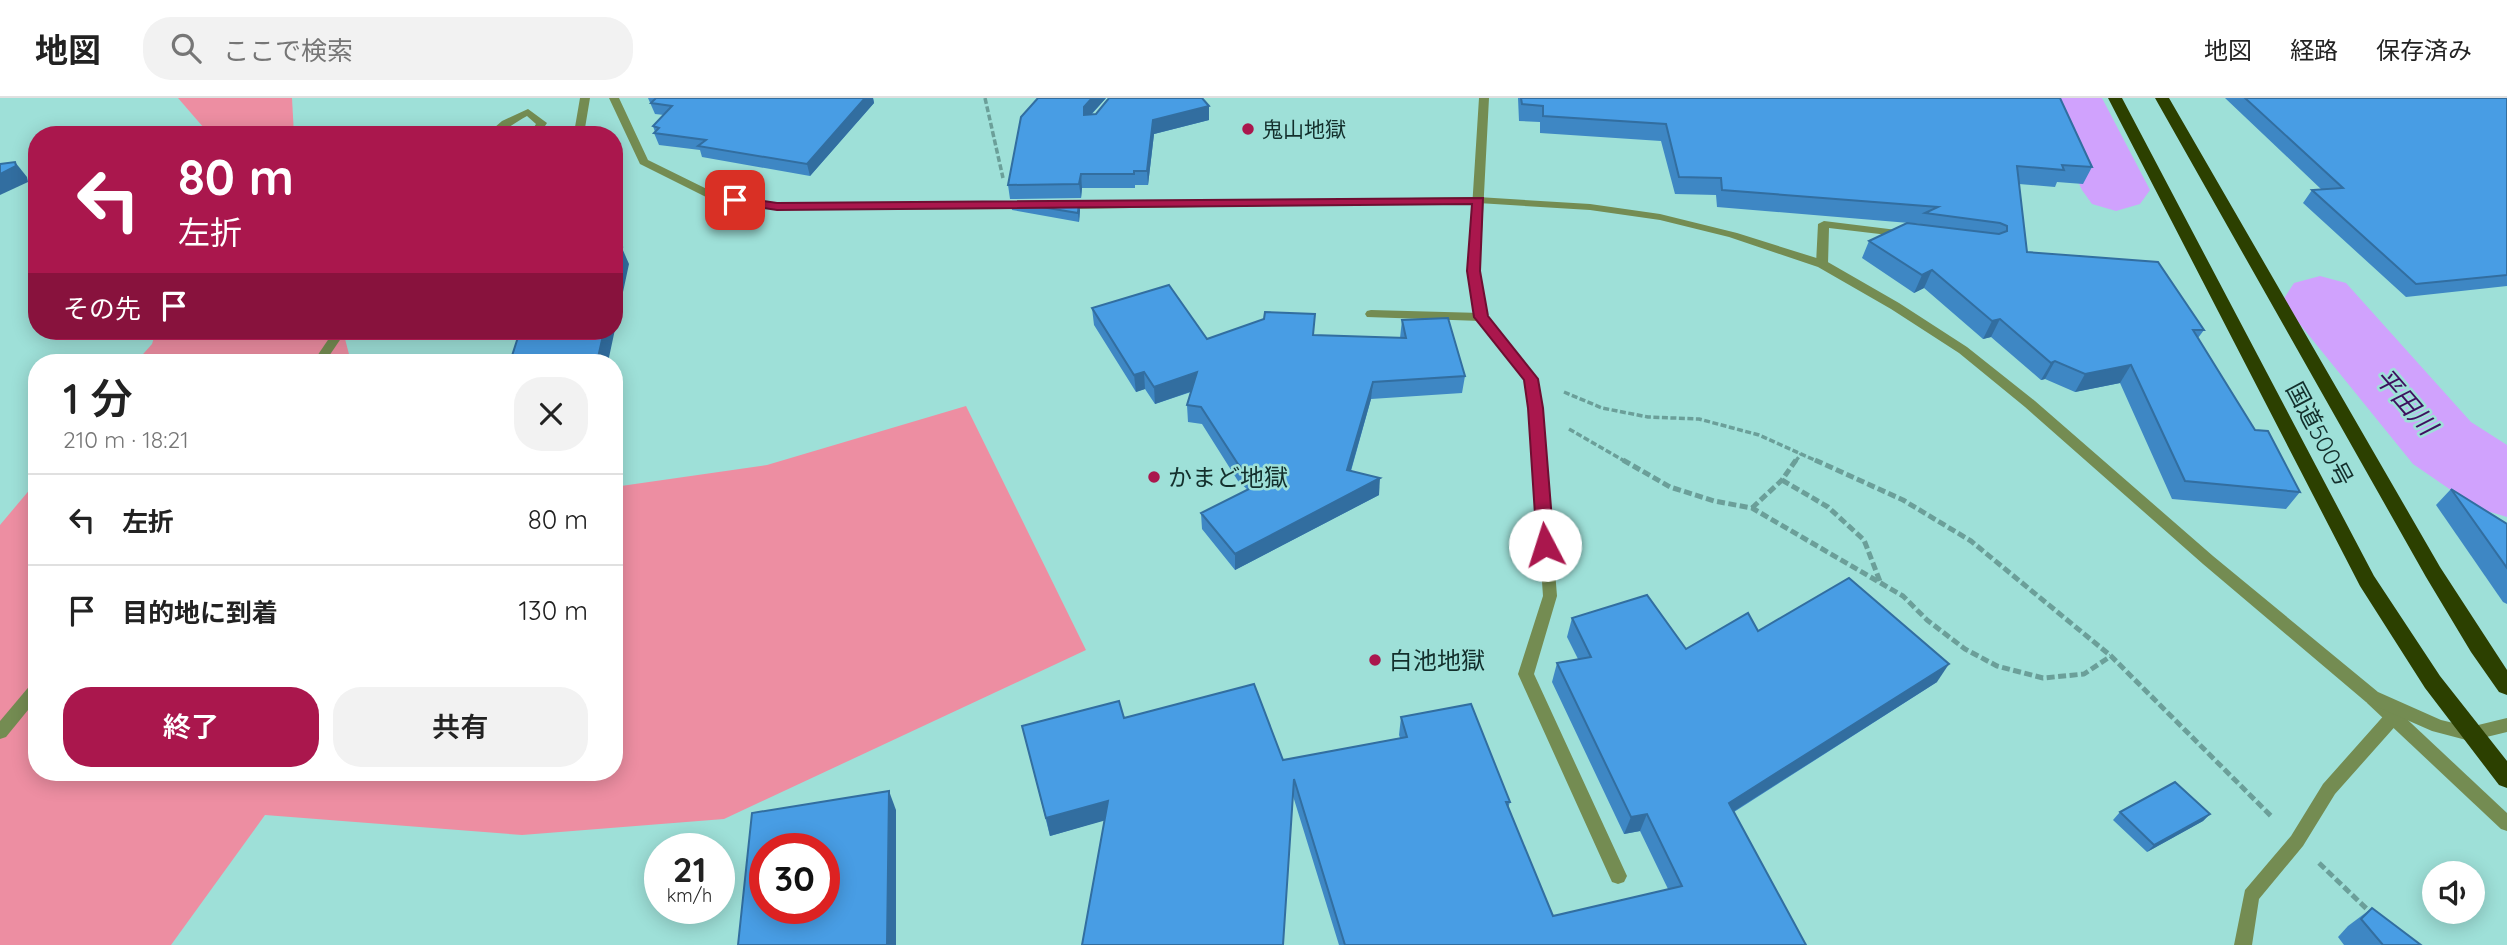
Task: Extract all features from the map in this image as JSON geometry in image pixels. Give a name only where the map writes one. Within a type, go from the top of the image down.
[{"type":"highway","name":"国道500号","points":[[2115,98],[2367,581],[2406,647],[2470,734],[2507,778]]},
{"type":"highway","name":"国道500号","points":[[2162,98],[2433,572],[2478,646],[2507,686]]},
{"type":"street","points":[[580,126],[585,98]]},
{"type":"street","points":[[614,98],[644,162],[714,197],[777,207],[1037,206]]},
{"type":"street","points":[[1484,98],[1474,271],[1481,317],[1531,379],[1536,408],[1549,596],[1526,674],[1618,876]]},
{"type":"street","points":[[502,126],[528,112],[542,123],[540,126]]},
{"type":"street","points":[[1051,206],[1478,200],[1590,207],[1660,217],[1734,235],[1822,264],[1895,306],[1963,350],[2030,404],[2208,560],[2372,697],[2507,824]]},
{"type":"street","points":[[1822,264],[1824,224],[1921,237]]},
{"type":"street","points":[[1371,314],[1481,317]]},
{"type":"street","points":[[2372,697],[2438,726],[2470,734],[2507,725]]},
{"type":"street","points":[[0,732],[28,699]]},
{"type":"street","points":[[2244,945],[2251,896],[2297,841],[2329,789],[2393,717]]},
{"type":"path","points":[[985,98],[1010,206]]},
{"type":"path","points":[[1531,379],[1602,408],[1648,416],[1699,419],[1759,435],[1903,500],[1971,541],[2111,656],[2375,917]]},
{"type":"path","points":[[1536,408],[1605,452],[1670,487],[1714,501],[1752,508],[1903,596],[1927,620],[1965,649],[1997,666],[2043,678],[2084,674],[2111,656]]},
{"type":"path","points":[[1752,508],[1782,481],[1801,454]]},
{"type":"path","points":[[1782,481],[1828,507],[1864,540],[1881,584]]},
{"type":"shaded area","points":[[178,98],[292,98],[294,126],[202,126]]},
{"type":"shaded area","points":[[153,340],[345,340],[349,354],[143,354]]},
{"type":"shaded area","points":[[966,406],[1086,650],[724,819],[522,835],[265,815],[171,945],[0,945],[0,525],[28,492],[28,781],[623,781],[623,486],[767,465]]},
{"type":"building","points":[[656,98],[865,98],[807,164],[698,146],[706,140],[654,133],[659,128],[653,126],[672,106],[651,103]]},
{"type":"building","points":[[1038,98],[1092,98],[1084,107],[1084,115],[1096,114],[1109,98],[1202,98],[1209,106],[1153,120],[1147,171],[1134,171],[1134,174],[1081,174],[1079,184],[1008,185],[1021,117]]},
{"type":"building","points":[[1521,98],[2060,98],[2092,167],[2062,165],[2064,170],[2017,166],[2027,252],[2158,262],[2204,330],[2193,330],[2255,430],[2268,431],[2300,492],[2185,481],[2131,365],[2085,374],[2055,361],[2051,363],[2000,319],[1992,321],[1932,270],[1922,275],[1869,241],[1907,223],[1999,234],[2007,231],[2007,226],[1925,213],[1938,207],[1722,190],[1721,178],[1679,177],[1666,124],[1543,116],[1543,106],[1522,104]]},
{"type":"building","points":[[2245,98],[2507,98],[2507,275],[2416,284],[2312,190],[2343,188]]},
{"type":"building","points":[[15,162],[16,166],[0,174],[0,164]]},
{"type":"building","points":[[1079,201],[1078,213],[1011,202]]},
{"type":"building","points":[[1169,285],[1207,339],[1264,319],[1265,312],[1315,314],[1313,335],[1406,338],[1402,320],[1448,318],[1465,376],[1373,382],[1347,470],[1380,478],[1235,554],[1201,513],[1259,484],[1238,464],[1201,407],[1187,405],[1197,372],[1154,387],[1144,372],[1134,375],[1092,308]]},
{"type":"building","points":[[517,340],[602,340],[599,354],[513,354]]},
{"type":"building","points":[[2451,489],[2507,524],[2507,568]]},
{"type":"building","points":[[1849,578],[1949,664],[1729,803],[1806,945],[1345,945],[1294,779],[1283,945],[1082,945],[1108,801],[1046,818],[1022,726],[1119,701],[1124,718],[1254,684],[1283,760],[1407,737],[1401,717],[1471,704],[1510,802],[1506,802],[1553,916],[1682,886],[1647,814],[1631,817],[1557,663],[1591,657],[1572,618],[1647,595],[1686,649],[1748,613],[1758,631]]},
{"type":"building","points":[[2175,782],[2210,814],[2154,845],[2120,812]]},
{"type":"building","points":[[889,791],[887,945],[738,945],[749,841],[749,924],[840,924],[840,833],[750,833],[752,813]]},
{"type":"building","points":[[2372,908],[2421,945],[2383,945],[2361,919]]},
{"type":"waterway","name":"平田川","points":[[2070,98],[2116,190]]},
{"type":"waterway","name":"平田川","points":[[2320,300],[2442,443],[2507,486]]},
{"type":"place","name":"鬼山地獄","points":[[1248,129]]},
{"type":"place","name":"かまど地獄","points":[[1154,477]]},
{"type":"place","name":"白池地獄","points":[[1375,660]]},
{"type":"route","points":[[735,200],[777,207],[803,207],[1299,204],[1478,200],[1474,271],[1481,317],[1531,379],[1536,408],[1545,545]]}]
